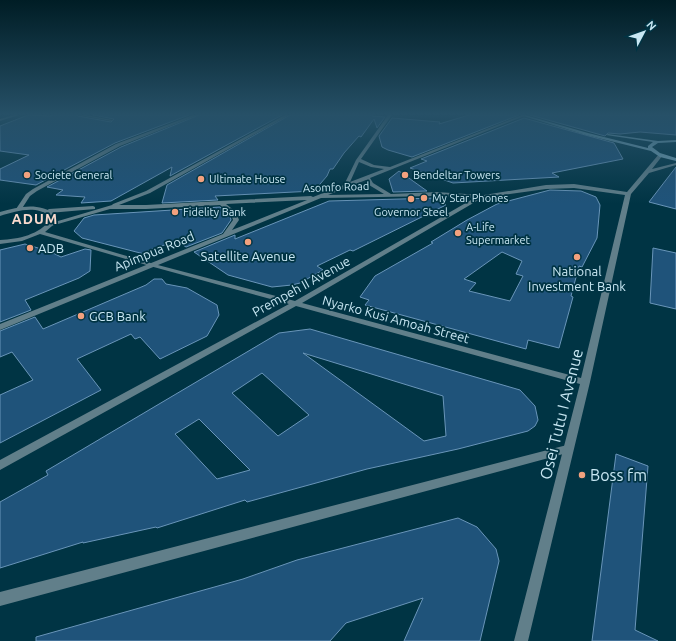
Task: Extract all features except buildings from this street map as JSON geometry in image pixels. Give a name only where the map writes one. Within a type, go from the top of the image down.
[{"type":"main road","points":[[631,145],[652,150],[661,156],[676,160]]},
{"type":"main road","points":[[651,145],[650,147],[652,150]]},
{"type":"street","points":[[19,210],[28,195],[35,190],[120,145]]},
{"type":"street","points":[[0,214],[19,210],[42,209],[49,211],[110,207],[148,192],[233,145]]},
{"type":"street","points":[[346,186],[358,160],[369,145]]},
{"type":"street","name":"Apimpua Road","points":[[0,327],[450,145]]},
{"type":"street","points":[[628,194],[645,172],[661,156]]},
{"type":"street","points":[[358,160],[379,168],[393,168]]},
{"type":"street","points":[[645,172],[676,164]]},
{"type":"street","points":[[367,178],[371,184],[391,195]]},
{"type":"street","name":"Prempeh II Avenue","points":[[0,465],[295,304],[480,197],[546,187],[574,186],[628,194]]},
{"type":"street","name":"Asomfo Road","points":[[0,242],[20,239],[39,232],[51,224],[110,207],[391,195],[450,194],[480,197]]},
{"type":"street","name":"Osei Tutu I Avenue","points":[[521,641],[628,194]]},
{"type":"street","points":[[221,203],[234,213],[236,220],[225,235]]},
{"type":"street","points":[[49,211],[53,215],[54,219],[51,224]]},
{"type":"street","name":"Nyarko Kusi Amoah Street","points":[[39,232],[152,265],[584,382]]},
{"type":"street","points":[[0,599],[567,449]]},
{"type":"place","name":"Societe General","points":[[27,175]]},
{"type":"place","name":"Bendeltar Towers","points":[[405,175]]},
{"type":"place","name":"Ultimate House","points":[[201,179]]},
{"type":"place","name":"My Star Phones","points":[[424,198]]},
{"type":"place","name":"Governor Steel","points":[[411,199]]},
{"type":"place","name":"Fidelity Bank","points":[[175,212]]},
{"type":"place","name":"A-Life Supermarket","points":[[458,233]]},
{"type":"place","name":"Satellite Avenue","points":[[248,242]]},
{"type":"place","name":"ADB","points":[[30,248]]},
{"type":"place","name":"National Investment Bank","points":[[577,257]]},
{"type":"place","name":"GCB Bank","points":[[81,316]]},
{"type":"place","name":"Boss fm","points":[[582,475]]},
{"type":"district","name":"ADUM","points":[[35,219]]}]
